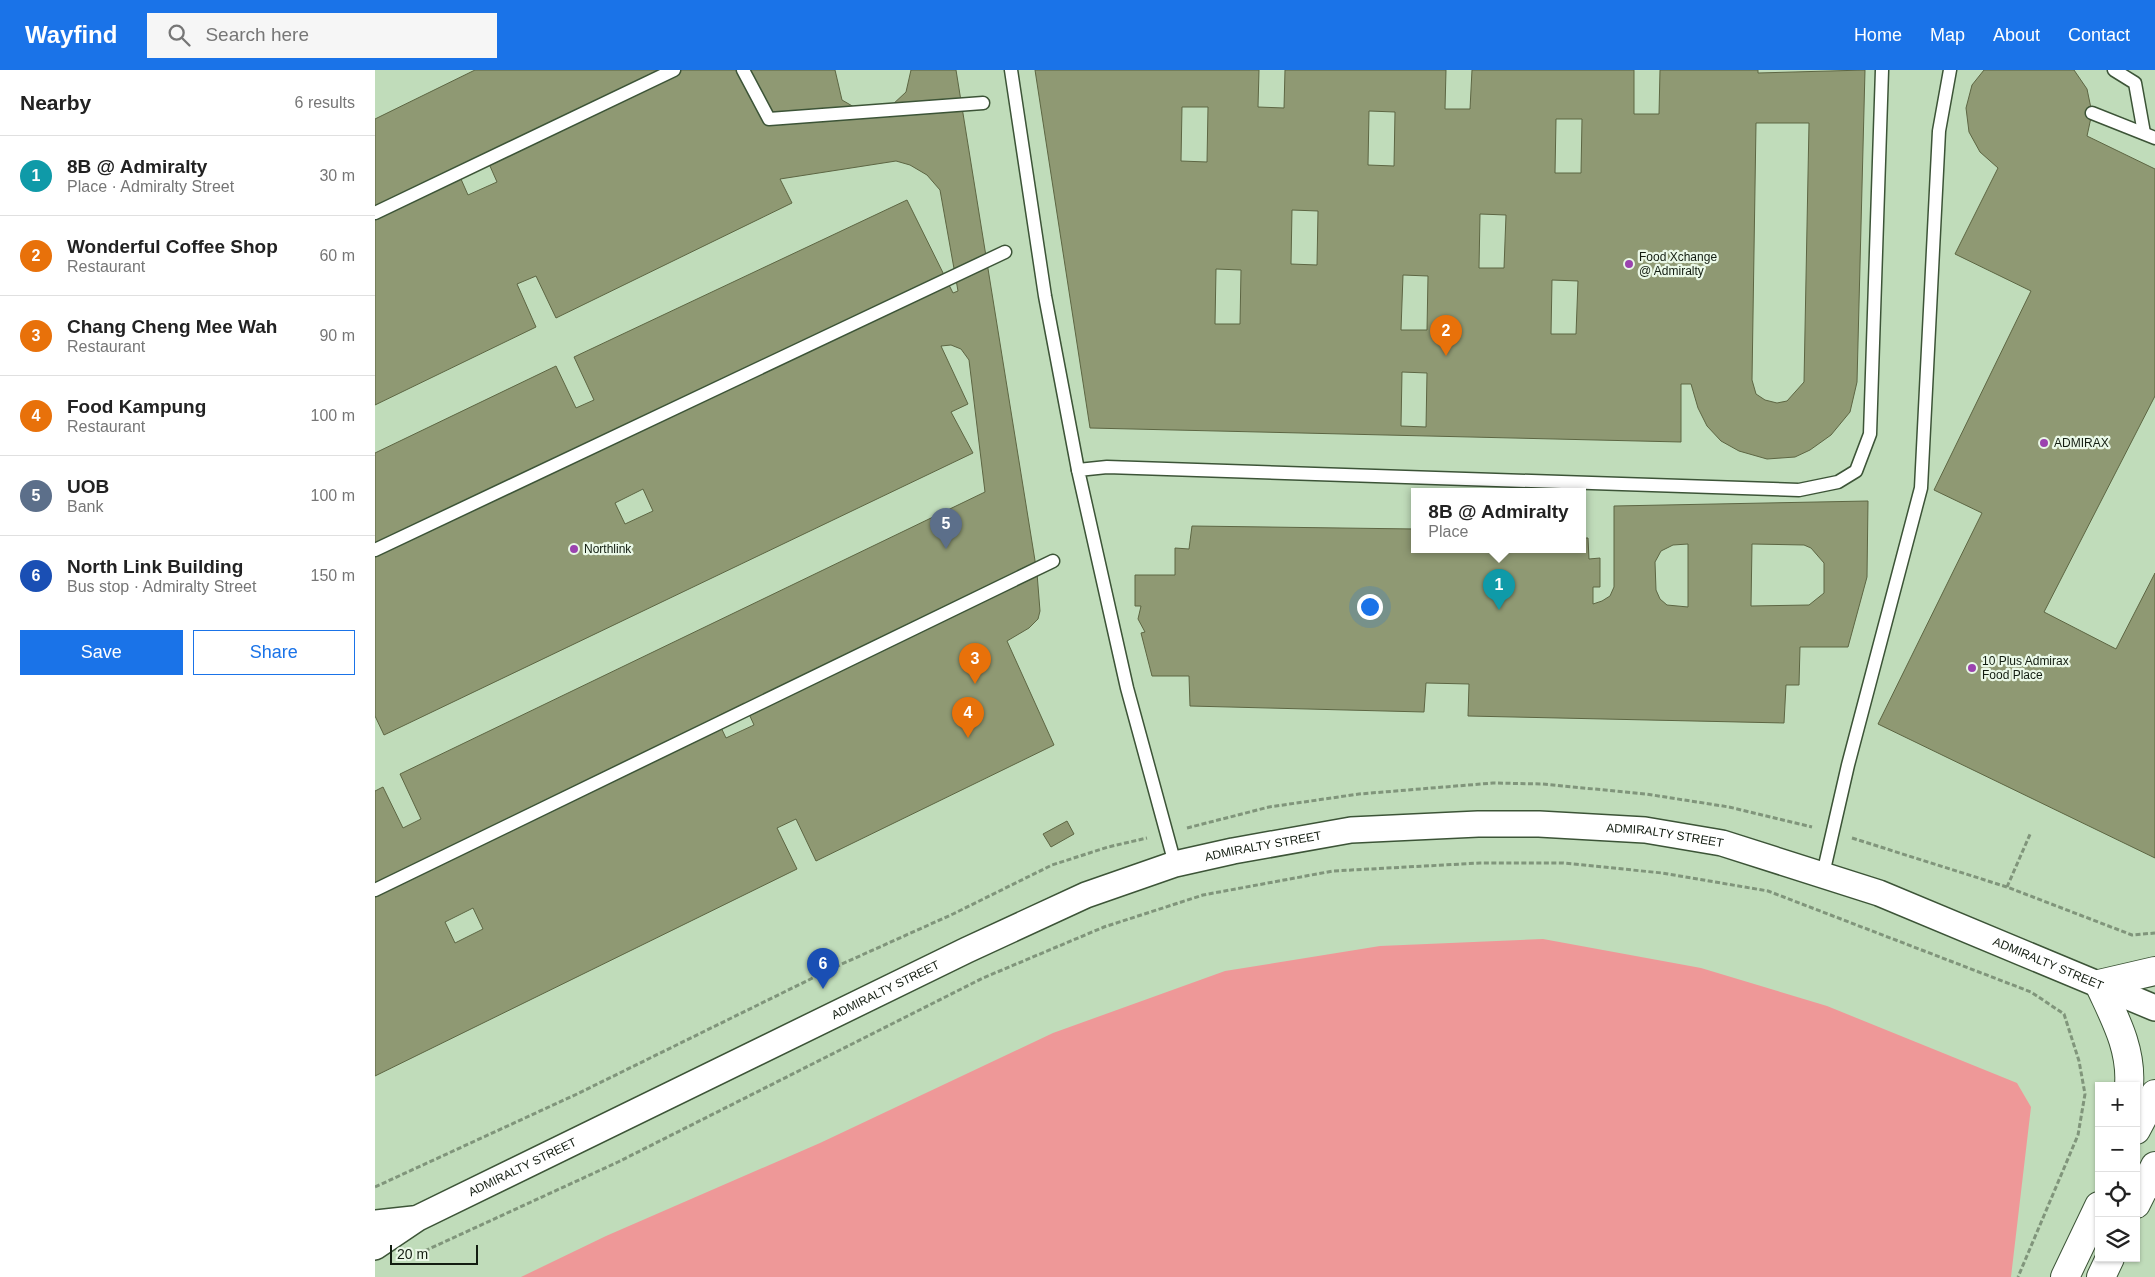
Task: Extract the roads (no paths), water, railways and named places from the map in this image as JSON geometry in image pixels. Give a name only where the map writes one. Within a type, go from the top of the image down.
[{"type":"main road","points":[[2129,1082],[2130,1071],[2123,1036],[2099,984],[2155,971]]},
{"type":"main road","points":[[2138,1127],[2155,1094]]},
{"type":"main road","points":[[2140,1196],[2155,1166]]},
{"type":"main road","points":[[2065,1277],[2095,1214]]},
{"type":"main road","points":[[2101,1277],[2108,1262]]},
{"type":"street","name":"ADMIRALTY STREET","points":[[375,1247],[418,1218],[1086,894],[1175,864],[1233,851],[1351,830],[1478,824],[1539,824],[1645,830],[1722,843],[1879,893],[2155,1008]]},
{"type":"street","name":"ADMIRALTY STREET","points":[[375,1223],[418,1218]]},
{"type":"lane","points":[[375,212],[674,70]]},
{"type":"lane","points":[[743,70],[769,119],[983,103]]},
{"type":"lane","points":[[1011,70],[1045,296],[1078,470],[1127,688],[1175,864]]},
{"type":"lane","points":[[1078,470],[1126,468],[1799,490],[1838,482],[1856,471],[1870,434],[1882,70]]},
{"type":"lane","points":[[1823,874],[1848,766],[1921,488],[1939,131],[1950,70]]},
{"type":"lane","points":[[2114,70],[2135,83],[2150,136]]},
{"type":"lane","points":[[2092,113],[2150,136]]},
{"type":"lane","points":[[375,550],[1005,252]]},
{"type":"lane","points":[[375,890],[1053,561]]},
{"type":"place","name":"Food Xchange @ Admiralty","points":[[1629,264]]},
{"type":"place","name":"Wonderful Coffee Shop","points":[[1446,356]]},
{"type":"place","name":"ADMIRAX","points":[[2044,443]]},
{"type":"place","name":"Northlink","points":[[574,549]]},
{"type":"place","name":"UOB","points":[[946,549]]},
{"type":"place","name":"8B @ Admiralty","points":[[1499,610]]},
{"type":"place","name":"10 Plus Admirax Food Place","points":[[1972,668]]},
{"type":"place","name":"Chang Cheng Mee Wah","points":[[975,684]]},
{"type":"place","name":"Food Kampung","points":[[968,738]]},
{"type":"place","name":"North Link Building","points":[[823,989]]}]
